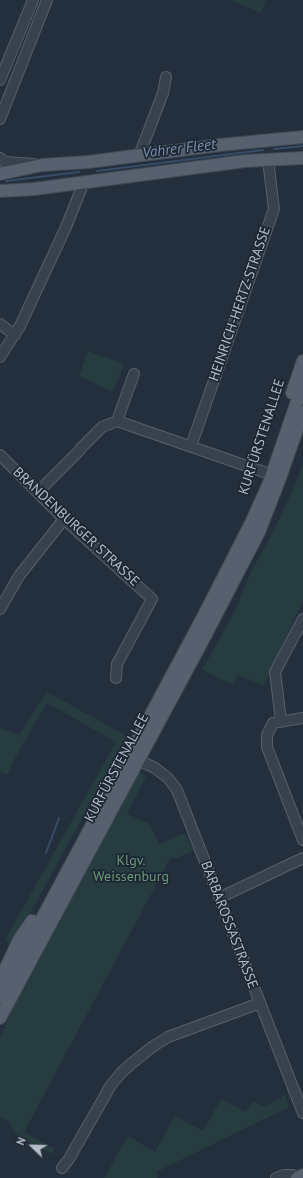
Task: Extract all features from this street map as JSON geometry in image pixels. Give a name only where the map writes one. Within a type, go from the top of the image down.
[{"type":"main road","points":[[0,191],[34,189],[245,161],[267,150],[303,137]]},
{"type":"main road","points":[[0,174],[42,165],[88,162],[220,145],[267,150],[303,158]]},
{"type":"main road","points":[[84,182],[88,162]]},
{"type":"main road","name":"KURFÜRSTENALLEE","points":[[255,528],[264,472],[303,361]]},
{"type":"main road","name":"KURFÜRSTENALLEE","points":[[255,528],[303,384]]},
{"type":"main road","name":"KURFÜRSTENALLEE","points":[[0,1018],[203,640],[280,478],[303,412]]},
{"type":"main road","name":"KURFÜRSTENALLEE","points":[[0,996],[203,617],[255,528],[282,496],[303,437]]},
{"type":"main road","name":"KURFÜRSTENALLEE","points":[[0,980],[20,940],[30,926],[46,897],[60,883]]},
{"type":"street","points":[[0,80],[33,0]]},
{"type":"street","points":[[0,119],[47,0]]},
{"type":"street","points":[[9,61],[21,66]]},
{"type":"street","points":[[139,156],[163,93],[166,77]]},
{"type":"street","name":"HEINRICH-HERTZ-STRASSE","points":[[191,446],[219,362],[274,209],[267,150]]},
{"type":"street","points":[[0,158],[5,162],[42,165]]},
{"type":"street","points":[[0,357],[15,335],[39,286],[66,227],[84,182]]},
{"type":"street","points":[[0,324],[15,335]]},
{"type":"street","points":[[117,421],[134,374]]},
{"type":"street","points":[[38,492],[102,427],[117,421],[264,472]]},
{"type":"street","name":"BRANDENBURGER STRASSE","points":[[0,455],[64,519],[152,599],[117,664],[116,678]]},
{"type":"street","points":[[0,609],[19,576],[64,519]]},
{"type":"street","points":[[281,721],[275,672],[303,619]]},
{"type":"street","points":[[303,718],[274,723],[267,735],[267,747],[303,840]]},
{"type":"street","name":"BARBAROSSASTRASSE","points":[[138,760],[155,768],[168,778],[177,790],[302,1108]]},
{"type":"street","points":[[219,898],[303,858]]},
{"type":"street","points":[[62,1168],[69,1159],[111,1086],[132,1062],[168,1037],[260,1003]]},
{"type":"street","points":[[276,1178],[284,1175],[299,1177]]},
{"type":"green space","points":[[231,0],[266,0],[261,13]]},
{"type":"green space","points":[[88,351],[124,364],[113,392],[79,376]]},
{"type":"green space","points":[[303,463],[303,601],[263,686],[238,675],[233,685],[202,670],[234,613],[249,576],[279,520]]},
{"type":"green space","points":[[47,692],[127,736],[13,945],[5,940],[116,742],[47,703],[15,758],[8,775],[0,771],[0,728],[19,735]]},
{"type":"green space","name":"Klgv. Weissenburg","points":[[140,772],[146,776],[127,814],[150,824],[159,844],[185,833],[194,850],[178,858],[171,857],[24,1132],[55,1149],[52,1154],[16,1135],[10,1122],[0,1117],[0,1038],[9,1016]]},
{"type":"green space","points":[[285,1095],[289,1107],[156,1172],[158,1178],[104,1178],[128,1136],[155,1152],[175,1116],[203,1131],[221,1099],[246,1112],[253,1101],[265,1107]]},
{"type":"waterway","name":"Vahrer Fleet","points":[[274,149],[303,146]]},
{"type":"waterway","name":"Vahrer Fleet","points":[[97,171],[263,150]]},
{"type":"waterway","name":"Vahrer Fleet","points":[[6,181],[79,172]]},
{"type":"waterway","points":[[46,853],[59,818]]}]
